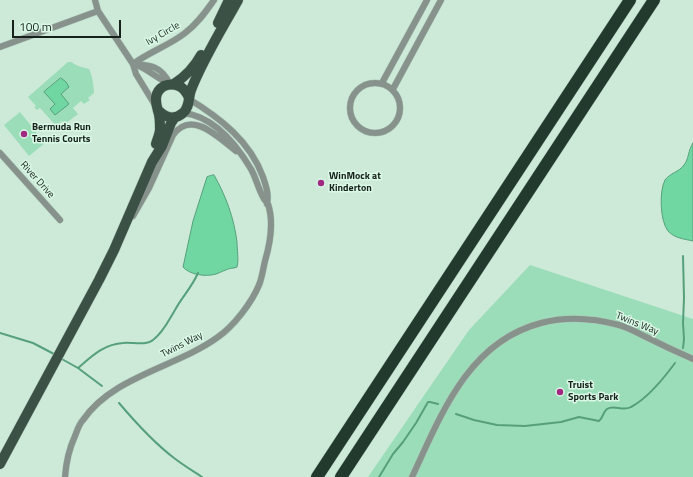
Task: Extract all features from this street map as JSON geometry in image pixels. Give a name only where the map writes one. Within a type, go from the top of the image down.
[{"type":"highway","points":[[317,477],[630,0]]},
{"type":"highway","points":[[341,477],[654,0]]},
{"type":"main road","points":[[152,162],[160,130],[156,98],[159,91],[187,75],[192,69],[200,57],[230,0]]},
{"type":"main road","points":[[0,464],[99,280],[114,250],[152,162],[162,146],[171,123],[188,106],[189,98],[204,62],[238,0]]},
{"type":"main road","points":[[172,84],[182,87],[189,98]]},
{"type":"main road","points":[[158,109],[166,116],[179,115]]},
{"type":"street","points":[[95,0],[98,11],[133,64],[136,74],[158,109]]},
{"type":"street","name":"Ivy Circle","points":[[133,64],[151,52],[184,34],[198,22],[214,0]]},
{"type":"street","points":[[382,83],[427,0]]},
{"type":"street","points":[[393,89],[441,0]]},
{"type":"street","points":[[0,48],[98,11]]},
{"type":"street","points":[[133,64],[144,68],[160,80],[172,84]]},
{"type":"street","points":[[372,82],[382,83],[393,89],[398,96],[401,105],[400,114],[390,129],[381,133],[372,133],[363,130],[356,125],[351,117],[350,108],[356,91],[364,85],[372,82]]},
{"type":"street","name":"Twins Way","points":[[189,98],[229,127],[247,148],[257,164],[263,178],[269,196],[267,204]]},
{"type":"street","name":"Twins Way","points":[[65,477],[66,464],[72,443],[82,420],[96,404],[125,384],[193,352],[219,336],[241,316],[259,285],[269,249],[270,218],[267,204],[259,186],[250,168],[231,141],[217,128],[197,117],[179,115]]},
{"type":"street","name":"Twins Way","points":[[114,250],[149,188],[173,135],[180,128],[191,124],[204,128],[241,155]]},
{"type":"street","name":"River Drive","points":[[0,153],[60,220]]},
{"type":"street","name":"Twins Way","points":[[412,477],[451,397],[467,374],[483,354],[502,339],[527,326],[556,319],[586,318],[620,325],[693,360]]},
{"type":"shaded area","points":[[68,62],[89,69],[92,77],[94,93],[88,98],[90,100],[84,104],[81,101],[73,108],[78,114],[65,124],[62,121],[56,126],[40,108],[37,110],[34,107],[36,106],[28,97]]},
{"type":"shaded area","points":[[61,78],[69,87],[61,94],[69,104],[55,115],[50,109],[55,104],[44,92]]},
{"type":"shaded area","name":"Bermuda Run Tennis Courts","points":[[20,112],[45,143],[29,156],[4,125]]},
{"type":"shaded area","points":[[693,143],[693,241],[676,237],[668,231],[663,220],[661,198],[665,180],[684,165]]},
{"type":"shaded area","points":[[214,175],[226,199],[232,216],[236,233],[238,264],[237,267],[227,269],[216,274],[198,275],[186,270],[183,267],[193,221],[207,177]]},
{"type":"shaded area","name":"Truist Sports Park","points":[[530,265],[693,319],[693,477],[368,477],[469,330]]},
{"type":"waterway","points":[[683,256],[683,348]]},
{"type":"waterway","points":[[78,368],[104,348],[116,344],[147,343],[153,340],[166,326],[198,273]]},
{"type":"waterway","points":[[0,333],[33,343],[54,354]]},
{"type":"waterway","points":[[60,358],[78,368],[102,386]]},
{"type":"waterway","points":[[456,414],[497,425],[525,426],[561,422],[579,417],[599,421],[607,409],[613,407],[625,409],[631,407],[644,398],[661,381],[675,363]]},
{"type":"waterway","points":[[379,477],[393,454],[416,423],[428,402],[438,404]]},
{"type":"waterway","points":[[119,403],[138,425],[159,445],[177,461],[202,477]]},
{"type":"place","name":"Bermuda Run Tennis Courts","points":[[24,134]]},
{"type":"place","name":"WinMock at Kinderton","points":[[321,183]]},
{"type":"place","name":"Truist Sports Park","points":[[560,392]]}]
